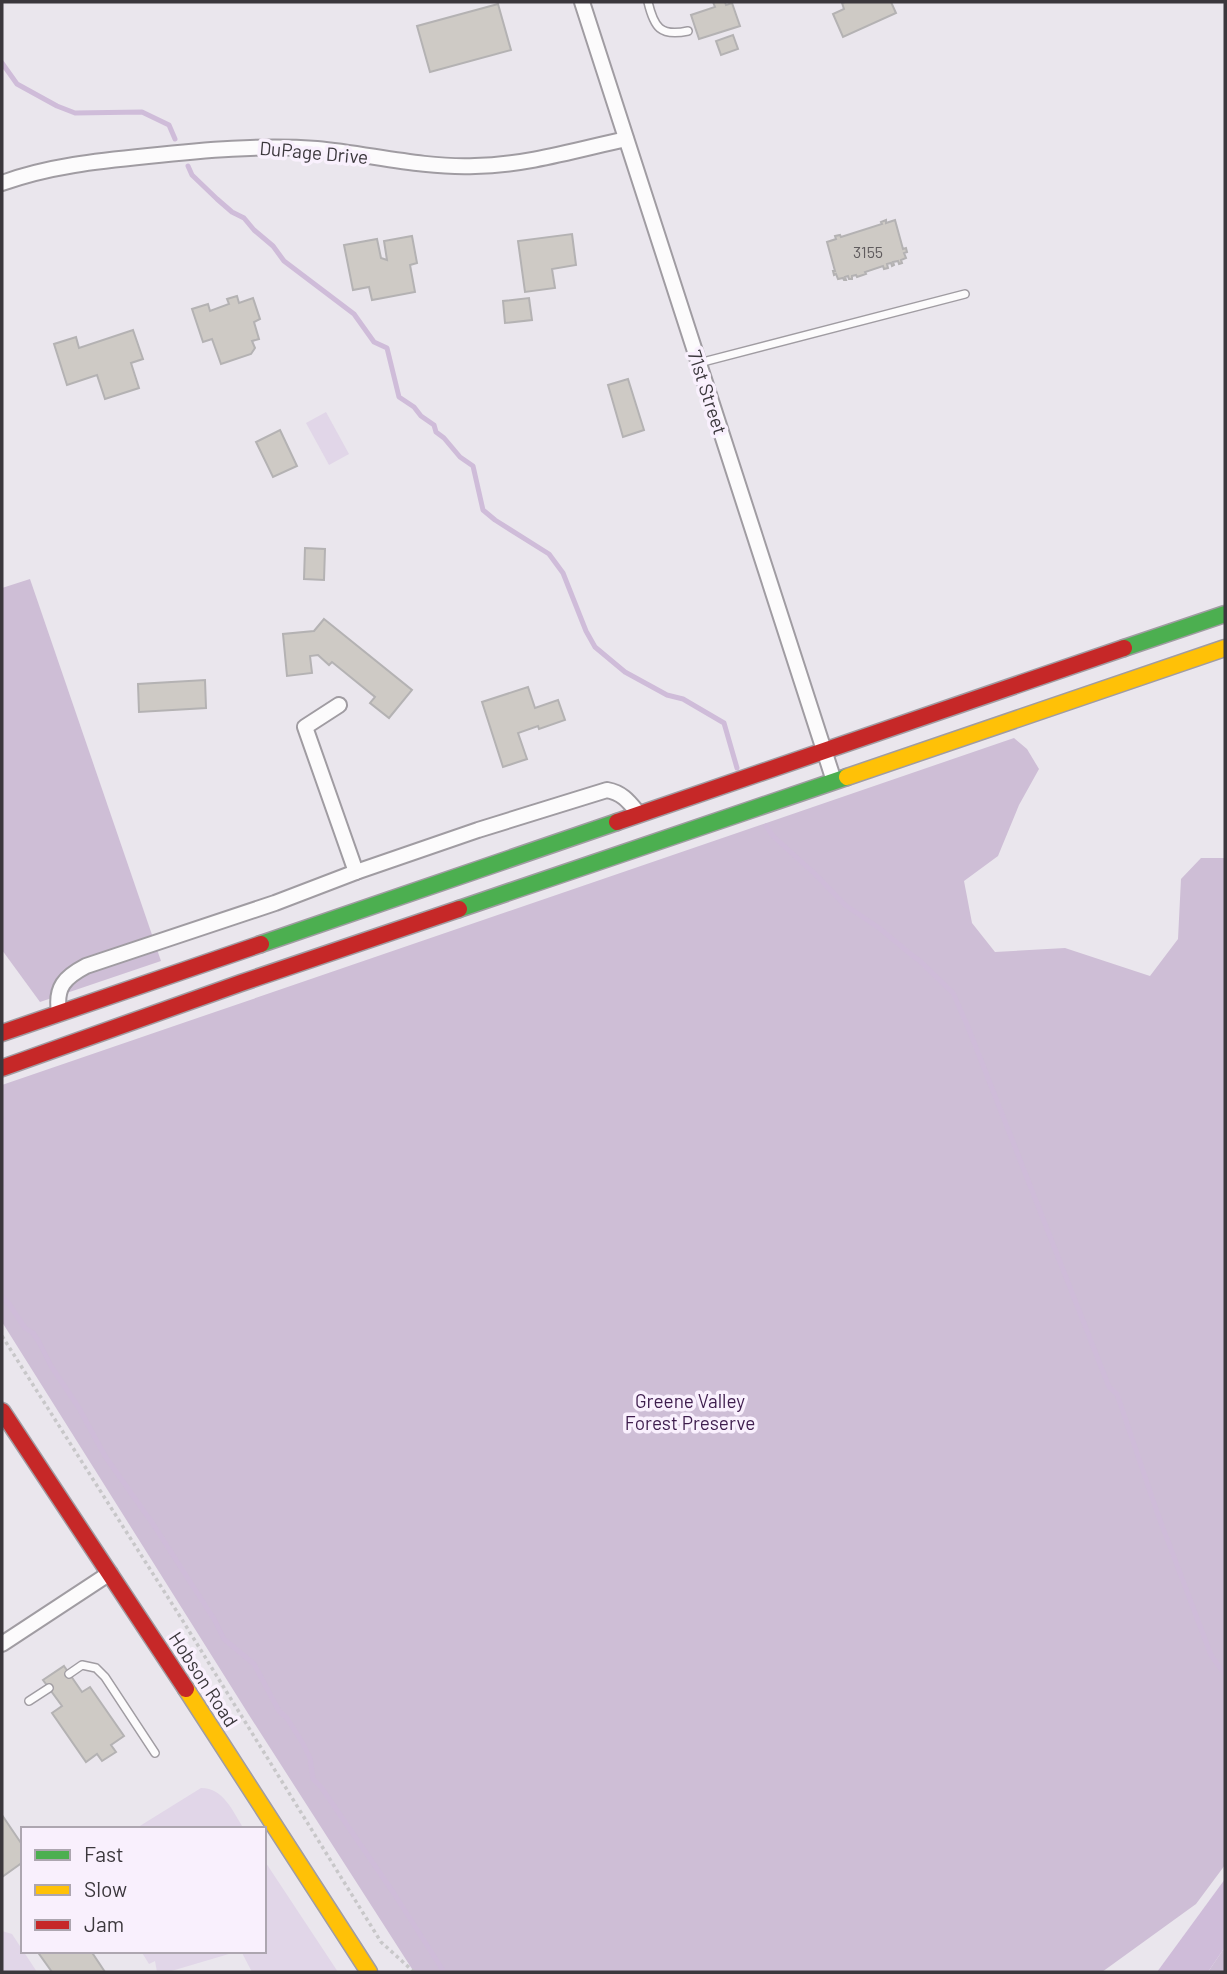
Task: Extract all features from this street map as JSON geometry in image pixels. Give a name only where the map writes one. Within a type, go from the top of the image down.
[{"type":"main road","points":[[2,1033],[1225,614]]},
{"type":"main road","points":[[2,1068],[149,1015],[1225,648]]},
{"type":"main road","name":"Hobson Road","points":[[2,1412],[369,1972]]},
{"type":"street","name":"71st Street","points":[[582,2],[834,782]]},
{"type":"street","name":"DuPage Drive","points":[[2,183],[54,167],[232,147],[321,150],[420,165],[476,166],[535,160],[626,139]]},
{"type":"street","points":[[339,705],[305,727],[356,872]]},
{"type":"street","points":[[59,1012],[58,989],[68,978],[86,966],[275,903],[478,830],[607,790],[617,792],[639,814]]},
{"type":"street","points":[[2,1644],[110,1573]]},
{"type":"lane","points":[[648,2],[652,20],[657,27],[672,34],[688,31]]},
{"type":"lane","points":[[699,363],[965,294]]},
{"type":"lane","points":[[69,1674],[82,1665],[96,1668],[105,1677],[155,1753]]},
{"type":"lane","points":[[29,1700],[49,1688]]},
{"type":"path","points":[[2,1336],[382,1942],[414,1972]]},
{"type":"shaded area","points":[[326,412],[349,454],[329,465],[306,423]]},
{"type":"shaded area","points":[[201,1788],[222,1796],[243,1827],[138,1827]]},
{"type":"shaded area","points":[[266,1863],[338,1972],[252,1972],[242,1953],[266,1953]]},
{"type":"shaded area","points":[[1225,1879],[1225,1947],[1208,1972],[1157,1972]]},
{"type":"shaded area","points":[[2,1931],[12,1934],[21,1948],[21,1953],[24,1953],[37,1972],[2,1972]]},
{"type":"shaded area","points":[[142,1953],[232,1953],[168,1972],[157,1972],[155,1961],[149,1964]]},
{"type":"green space","points":[[30,579],[161,961],[40,1002],[2,950],[2,588]]},
{"type":"green space","name":"Greene Valley Forest Preserve","points":[[1014,738],[1027,749],[1039,769],[1019,805],[998,856],[964,881],[972,923],[995,952],[1065,948],[1150,976],[1178,939],[1181,879],[1201,858],[1225,858],[1225,1865],[1196,1904],[1102,1972],[414,1972],[2,1322],[2,1085]]},
{"type":"green space","points":[[1225,1947],[1225,1972],[1208,1972]]},
{"type":"building","points":[[713,2],[725,2],[726,5],[732,3],[740,26],[699,39],[691,15],[715,7]]},
{"type":"building","points":[[891,2],[896,13],[843,37],[833,14],[844,9],[842,3]]},
{"type":"building","points":[[498,4],[511,50],[430,72],[417,26]]},
{"type":"building","points":[[733,35],[738,49],[721,55],[716,41]]},
{"type":"building","points":[[886,220],[886,223],[895,220],[903,249],[906,248],[906,258],[901,260],[902,263],[893,262],[892,266],[891,263],[887,264],[888,268],[884,269],[883,266],[857,277],[852,276],[852,279],[848,276],[845,277],[846,280],[838,279],[836,274],[834,275],[827,242],[836,239],[835,236],[841,237],[882,224],[881,222]]},
{"type":"building","points":[[572,234],[576,265],[552,269],[555,288],[525,292],[518,241]]},
{"type":"building","points":[[412,236],[417,263],[410,265],[415,292],[372,300],[369,287],[353,290],[344,245],[377,239],[381,258],[387,260],[384,241]]},
{"type":"building","points":[[237,296],[239,303],[253,298],[260,319],[254,322],[259,339],[252,341],[255,348],[251,354],[221,364],[212,339],[203,342],[192,309],[208,304],[210,311],[229,304],[227,299]]},
{"type":"building","points":[[529,298],[532,320],[505,323],[503,301]]},
{"type":"building","points":[[133,330],[143,359],[131,363],[139,388],[105,399],[97,375],[67,385],[54,344],[76,337],[79,348]]},
{"type":"building","points":[[628,379],[644,430],[623,437],[608,385]]},
{"type":"building","points":[[280,430],[297,466],[273,477],[256,442]]},
{"type":"building","points":[[305,548],[325,549],[324,580],[304,579]]},
{"type":"building","points":[[324,619],[412,690],[389,718],[370,703],[375,697],[332,662],[329,665],[318,655],[310,656],[312,673],[287,676],[283,634],[314,631]]},
{"type":"building","points":[[205,680],[206,708],[139,712],[138,684]]},
{"type":"building","points":[[528,687],[535,708],[558,700],[565,720],[518,733],[527,759],[503,767],[482,702]]},
{"type":"building","points":[[64,1666],[82,1692],[90,1687],[124,1736],[111,1745],[116,1752],[102,1761],[97,1754],[86,1762],[52,1713],[62,1706],[43,1680]]},
{"type":"building","points":[[2,1815],[21,1843],[21,1863],[2,1877]]},
{"type":"building","points":[[38,1953],[92,1953],[105,1972],[52,1972]]},
{"type":"waterway","points":[[2,63],[17,84],[57,106],[75,113],[142,112],[169,125],[175,139]]},
{"type":"waterway","points":[[188,166],[192,175],[232,212],[244,218],[273,246],[284,261],[354,314],[374,342],[387,348],[399,397],[434,425],[436,432],[460,457],[473,466],[483,510],[549,554],[563,573],[595,647],[625,672],[667,695],[683,699],[724,723],[737,768]]},
{"type":"waterway","points":[[766,826],[773,836],[845,905],[920,961],[953,993],[1109,1387],[1117,1394],[1157,1512],[1211,1655],[1225,1675]]},
{"type":"waterway","points":[[2,1119],[2,1185]]},
{"type":"waterway","points":[[2,1297],[39,1342],[105,1456],[153,1524],[224,1639],[254,1664],[279,1711],[287,1718],[302,1742],[310,1758],[313,1779],[395,1895],[444,1972]]},
{"type":"traffic: fast","points":[[1124,648],[1225,614]]},
{"type":"traffic: fast","points":[[459,909],[847,777]]},
{"type":"traffic: fast","points":[[261,944],[617,822]]},
{"type":"traffic: slow","points":[[847,777],[1225,648]]},
{"type":"traffic: slow","points":[[186,1689],[369,1972]]},
{"type":"traffic: jam","points":[[617,822],[1124,648]]},
{"type":"traffic: jam","points":[[2,1068],[459,909]]},
{"type":"traffic: jam","points":[[2,1033],[261,944]]},
{"type":"traffic: jam","points":[[2,1411],[186,1689]]}]
